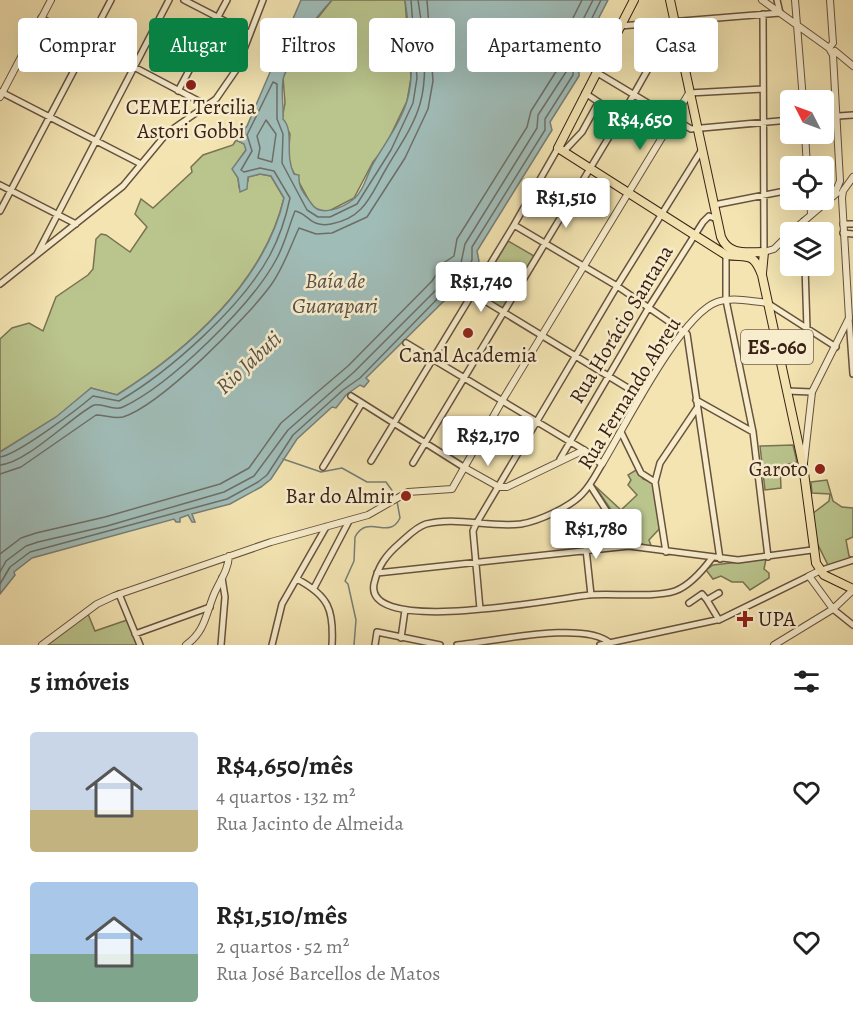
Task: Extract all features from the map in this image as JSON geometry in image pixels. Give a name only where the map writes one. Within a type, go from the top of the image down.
[{"type":"main road","points":[[622,22],[634,0]]},
{"type":"main road","points":[[670,0],[673,18]]},
{"type":"main road","points":[[596,72],[562,149],[588,170],[726,255],[752,257],[762,275]]},
{"type":"main road","points":[[684,72],[721,237],[731,251],[764,252]]},
{"type":"main road","points":[[713,246],[721,237]]},
{"type":"main road","name":"ES-060","points":[[764,252],[762,275],[803,465],[812,550],[819,571]]},
{"type":"main road","points":[[819,571],[853,589]]},
{"type":"street","points":[[41,18],[51,0]]},
{"type":"street","points":[[101,18],[111,0]]},
{"type":"street","points":[[137,61],[169,0]]},
{"type":"street","points":[[184,0],[250,34]]},
{"type":"street","points":[[178,91],[226,0]]},
{"type":"street","points":[[0,284],[123,186],[167,133],[208,106],[236,70],[263,0]]},
{"type":"street","points":[[762,0],[853,66]]},
{"type":"street","points":[[777,0],[780,13]]},
{"type":"street","points":[[795,0],[802,90]]},
{"type":"street","points":[[804,221],[835,193],[840,181],[830,0]]},
{"type":"street","points":[[718,19],[780,13]]},
{"type":"street","points":[[764,14],[764,252],[774,249],[780,243]]},
{"type":"street","points":[[18,62],[1,94],[141,164]]},
{"type":"street","points":[[137,69],[208,106]]},
{"type":"street","points":[[0,211],[73,72]]},
{"type":"street","points":[[37,255],[131,72]]},
{"type":"street","points":[[596,72],[673,120],[696,129],[780,121]]},
{"type":"street","points":[[413,463],[647,72]]},
{"type":"street","points":[[42,645],[97,604],[119,594],[228,556],[376,512],[408,492],[452,489],[502,401],[689,93],[764,89]]},
{"type":"street","points":[[585,93],[621,117]]},
{"type":"street","points":[[371,461],[538,184],[562,149],[582,132],[598,103]]},
{"type":"street","points":[[834,116],[853,115]]},
{"type":"street","points":[[480,609],[473,531],[476,524],[661,213],[701,151]]},
{"type":"street","points":[[840,181],[844,184],[851,179]]},
{"type":"street","points":[[851,179],[842,198],[843,233],[850,282],[849,318],[853,374]]},
{"type":"street","points":[[538,184],[569,203]]},
{"type":"street","points":[[0,185],[76,224]]},
{"type":"street","points":[[714,205],[780,192]]},
{"type":"street","points":[[835,193],[842,198]]},
{"type":"street","points":[[811,210],[811,214]]},
{"type":"street","name":"Rua Horácio Santana","points":[[560,459],[649,307],[695,235],[707,217],[712,216],[717,219]]},
{"type":"street","points":[[843,224],[853,224]]},
{"type":"street","points":[[514,225],[585,266],[685,330],[720,559]]},
{"type":"street","points":[[843,233],[853,234]]},
{"type":"street","points":[[726,255],[726,300],[753,432],[768,557]]},
{"type":"street","points":[[0,276],[6,280]]},
{"type":"street","points":[[805,276],[807,329]]},
{"type":"street","points":[[472,293],[541,337],[642,396]]},
{"type":"street","points":[[726,300],[768,303],[836,347]]},
{"type":"street","name":"Rua Fernando Abreu","points":[[590,485],[642,396],[685,330],[711,305],[726,300]]},
{"type":"street","points":[[803,465],[812,392],[849,318]]},
{"type":"street","points":[[406,343],[584,450],[602,464]]},
{"type":"street","points":[[787,391],[812,392]]},
{"type":"street","points":[[351,396],[498,487],[516,483],[560,459],[584,450]]},
{"type":"street","points":[[696,400],[753,432]]},
{"type":"street","points":[[323,467],[362,403]]},
{"type":"street","points":[[666,552],[655,482],[660,463],[697,408]]},
{"type":"street","points":[[621,432],[641,473],[655,482]]},
{"type":"street","points":[[629,546],[590,485],[580,496],[549,514],[522,524],[422,526],[388,553],[377,573],[373,591],[380,604],[388,608],[442,613],[591,595],[677,590],[703,569],[712,558]]},
{"type":"street","points":[[314,588],[349,521]]},
{"type":"street","points":[[272,645],[282,604],[326,527]]},
{"type":"street","points":[[377,573],[629,546],[738,560],[812,550]]},
{"type":"street","points":[[586,549],[591,595]]},
{"type":"street","points":[[186,645],[200,633],[222,578],[228,556]]},
{"type":"street","points":[[600,645],[719,620],[819,571],[853,560]]},
{"type":"street","points":[[809,576],[832,609],[853,626]]},
{"type":"street","points":[[221,645],[225,597],[222,578]]},
{"type":"street","points":[[297,579],[314,588],[329,607],[334,619],[332,645]]},
{"type":"street","points":[[774,645],[832,609],[853,589]]},
{"type":"street","points":[[707,600],[719,593]]},
{"type":"street","points":[[119,594],[140,645]]},
{"type":"street","points":[[689,603],[702,594],[719,620]]},
{"type":"street","points":[[135,634],[211,607]]},
{"type":"street","points":[[400,638],[405,610]]},
{"type":"street","points":[[375,645],[377,632],[440,645]]},
{"type":"street","points":[[458,645],[532,633],[598,635],[610,643]]},
{"type":"green space","points":[[332,0],[405,0],[406,18],[369,18],[369,72],[411,72],[411,78],[407,101],[385,147],[373,162],[354,198],[329,211],[320,212],[312,206],[288,162],[290,134],[282,119],[285,103],[283,77],[286,72],[357,72],[357,18],[318,18]]},
{"type":"green space","points":[[236,140],[245,144],[246,150],[233,169],[238,178],[239,187],[248,181],[248,177],[260,174],[271,176],[284,198],[274,229],[259,258],[241,285],[196,335],[144,377],[117,395],[91,388],[56,418],[0,452],[0,339],[12,328],[29,323],[43,331],[56,297],[93,269],[96,239],[101,234],[130,252],[147,227],[135,214],[141,199],[153,208],[192,172],[191,167],[203,155],[233,145]]},
{"type":"green space","points":[[508,241],[534,256],[502,309],[477,293]]},
{"type":"green space","points":[[793,445],[797,462],[780,466],[781,488],[765,490],[760,446]]},
{"type":"green space","points":[[636,470],[643,479],[653,483],[661,527],[649,540],[652,548],[632,540],[594,485],[621,510],[637,495],[628,485],[631,480],[628,475]]},
{"type":"green space","points":[[827,480],[833,501],[842,507],[853,508],[853,537],[846,540],[849,556],[853,558],[828,565],[817,543],[812,514],[829,501],[830,494],[812,493],[811,482]]},
{"type":"green space","points":[[766,559],[764,569],[769,573],[769,578],[750,590],[743,582],[732,582],[721,576],[713,579],[706,570],[713,565]]},
{"type":"green space","points":[[88,614],[95,631],[127,620],[139,645],[46,645]]},
{"type":"water","name":"Baía de Guarapari","points":[[301,0],[332,0],[316,18],[293,18]]},
{"type":"water","name":"Baía de Guarapari","points":[[405,0],[608,0],[599,18],[467,18],[467,72],[579,72],[579,76],[550,122],[552,130],[477,251],[479,261],[469,282],[461,278],[450,295],[366,378],[369,381],[364,387],[360,385],[346,395],[336,408],[332,407],[297,439],[271,479],[230,504],[192,514],[195,522],[192,522],[188,515],[180,518],[180,522],[174,519],[32,558],[14,572],[15,575],[0,594],[0,452],[56,417],[91,388],[117,395],[170,357],[220,312],[260,258],[274,229],[284,198],[271,176],[260,174],[248,177],[247,189],[240,192],[238,178],[232,169],[246,150],[244,144],[236,140],[247,126],[270,72],[286,72],[282,85],[283,119],[287,124],[291,166],[294,174],[299,175],[301,187],[315,208],[332,210],[355,198],[364,186],[372,166],[404,109],[410,89],[411,72],[455,72],[455,18],[407,18]]},
{"type":"waterway","points":[[283,459],[321,472],[342,468],[367,482],[386,482],[396,496]]},
{"type":"waterway","points":[[354,645],[356,620],[348,584],[345,581],[354,561],[355,537],[360,530],[366,527],[384,528],[395,524],[400,518],[397,501]]},
{"type":"place","name":"CEMEI Tercilia Astori Gobbi","points":[[191,85]]},
{"type":"place","name":"Canal Academia","points":[[468,333]]},
{"type":"place","name":"Garoto","points":[[820,469]]},
{"type":"place","name":"Bar do Almir","points":[[406,496]]},
{"type":"place","name":"UPA","points":[[745,619]]},
{"type":"water label","name":"Rio Jabuti","points":[[248,362]]}]
